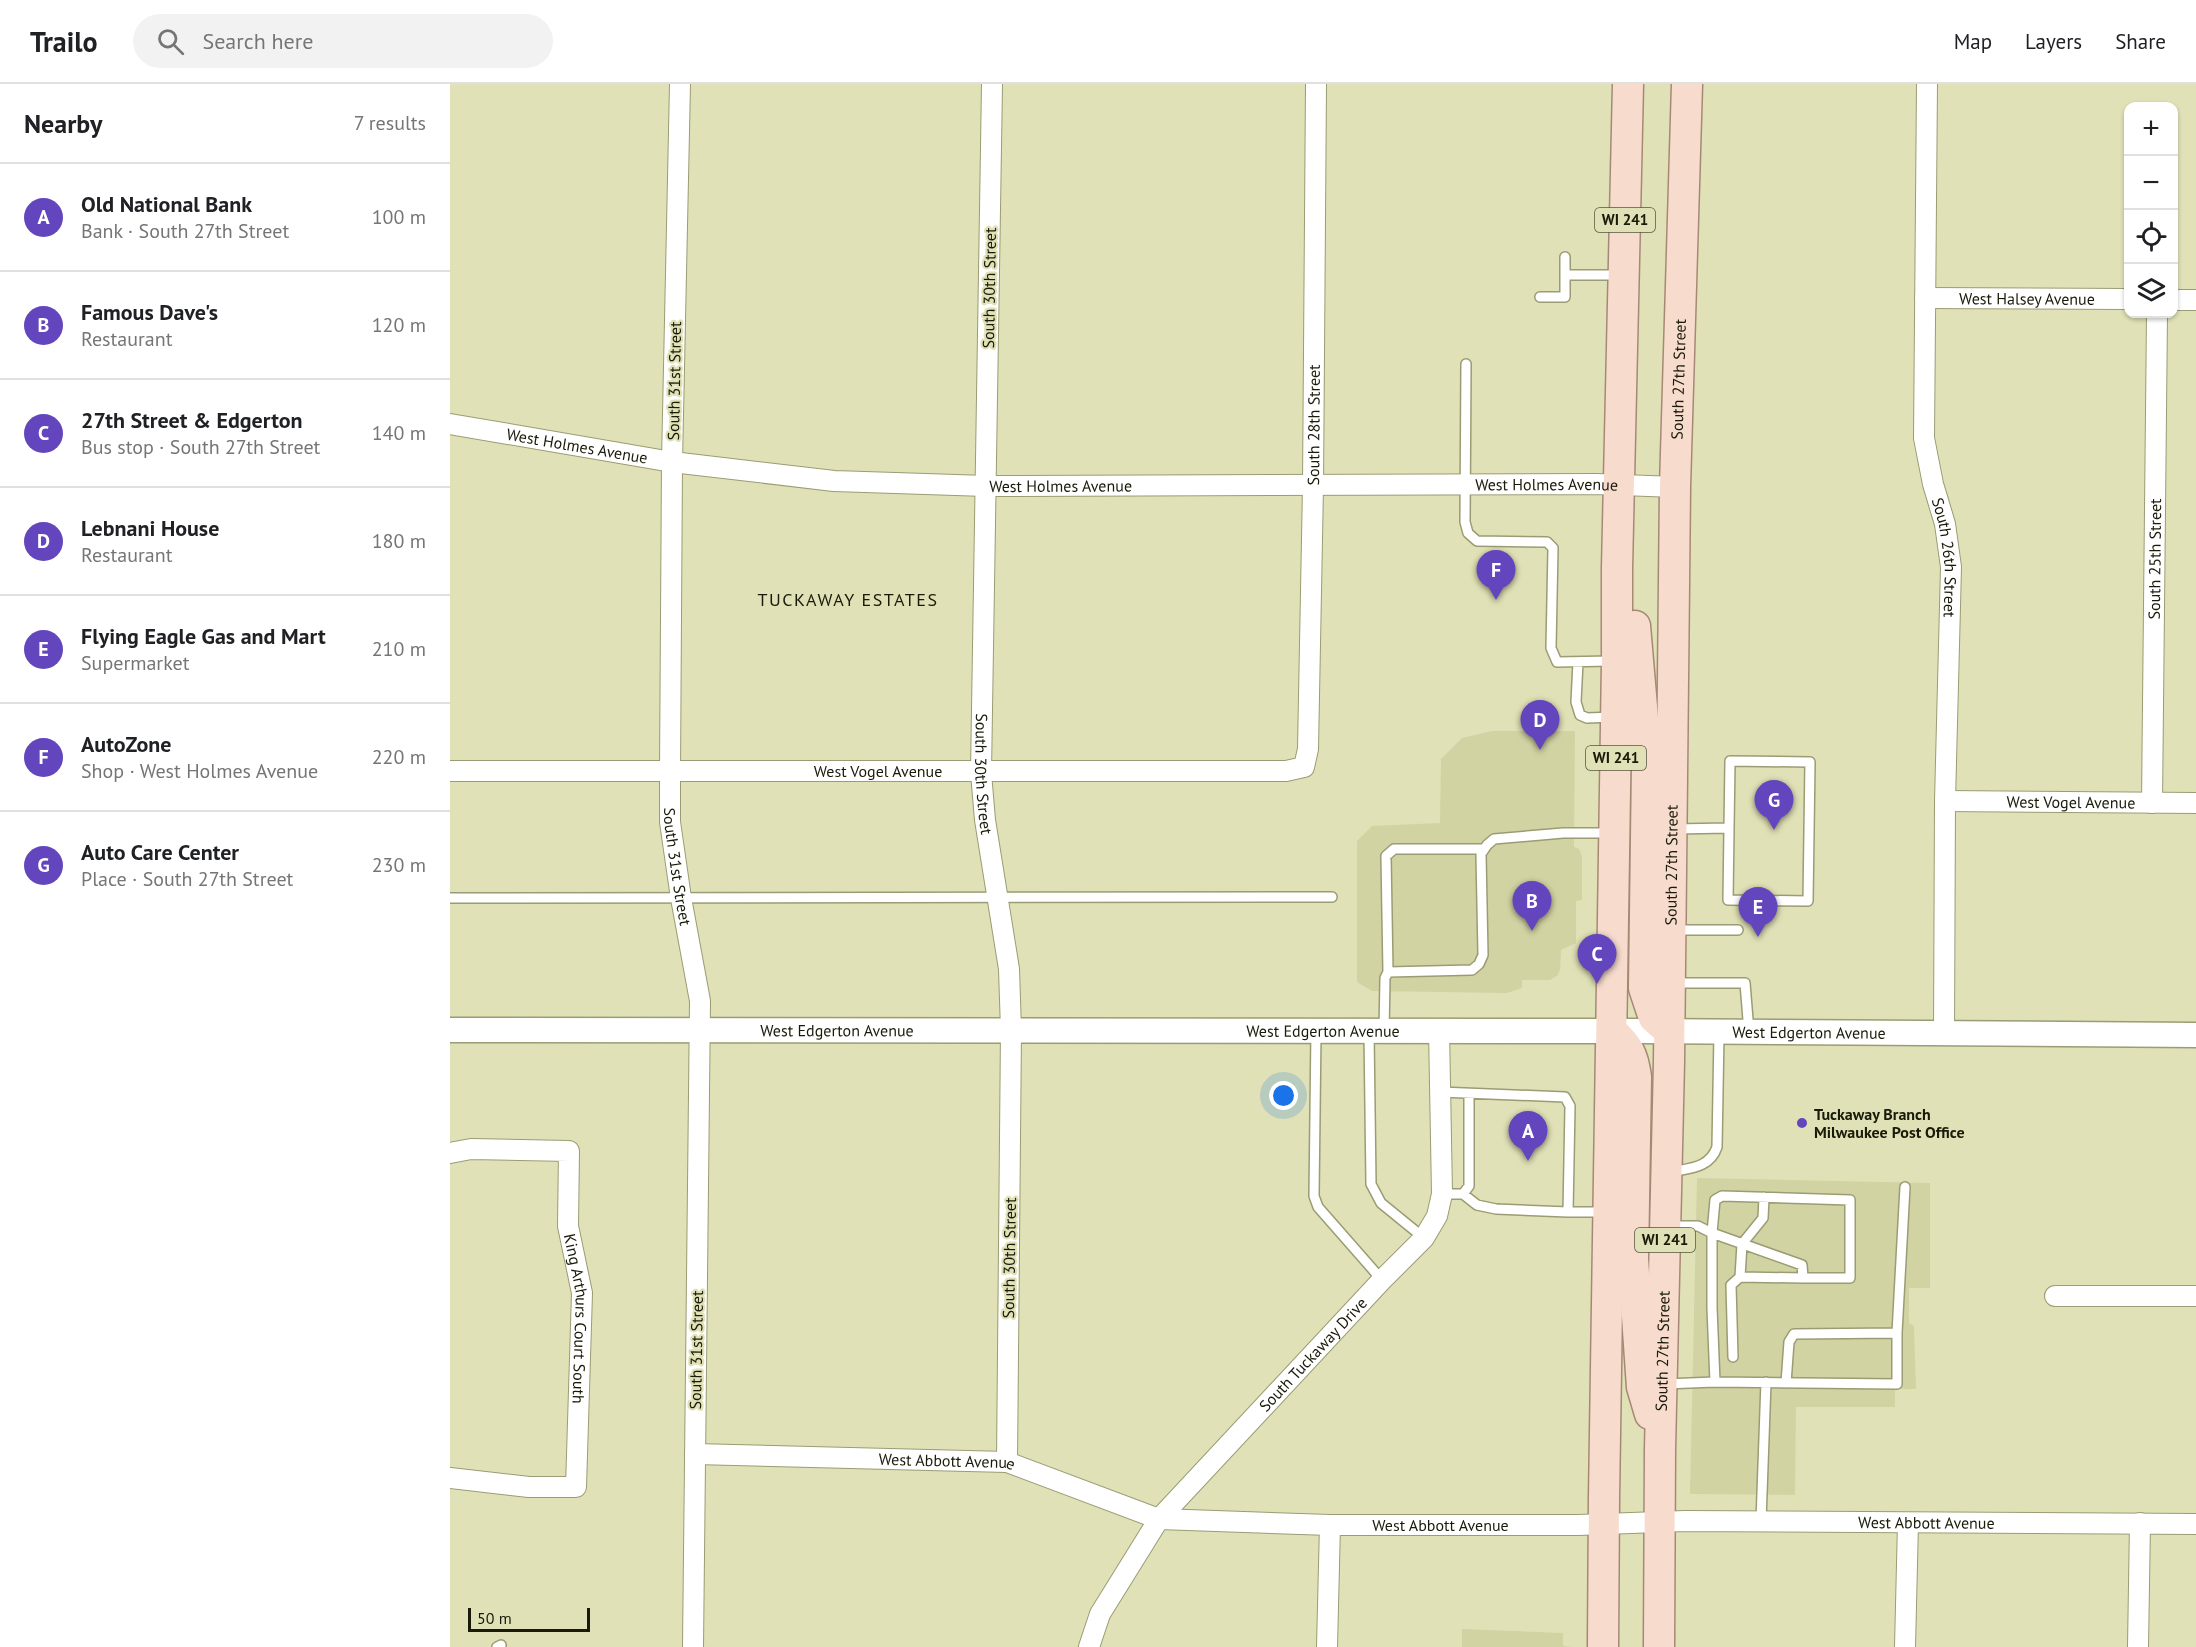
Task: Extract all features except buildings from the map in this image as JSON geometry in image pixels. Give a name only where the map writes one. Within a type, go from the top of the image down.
[{"type":"main road","name":"WI 241","points":[[1603,1647],[1617,568],[1628,84]]},
{"type":"main road","name":"South 27th Street","points":[[1659,1647],[1660,1449],[1670,1031],[1675,487],[1687,84]]},
{"type":"main road","points":[[1617,568],[1634,616],[1647,765],[1644,988],[1654,1018],[1670,1031]]},
{"type":"main road","points":[[1612,1031],[1627,1044],[1634,1062],[1636,1077],[1634,1270],[1642,1388],[1660,1449]]},
{"type":"street","name":"South 31st Street","points":[[680,84],[672,462],[670,822],[700,1001],[693,1647]]},
{"type":"street","name":"South 30th Street","points":[[992,84],[981,773],[985,820],[1009,969],[1011,1030],[1006,1462]]},
{"type":"street","name":"South 28th Street","points":[[1304,766],[1308,749],[1317,84]]},
{"type":"street","name":"South 26th Street","points":[[1927,84],[1924,438],[1933,484],[1945,524],[1951,567],[1945,801],[1944,1033]]},
{"type":"street","name":"West Halsey Avenue","points":[[1925,298],[2124,299]]},
{"type":"street","points":[[2178,300],[2196,300]]},
{"type":"street","name":"South 25th Street","points":[[2152,803],[2157,318]]},
{"type":"street","name":"West Holmes Avenue","points":[[450,424],[672,462],[834,481],[986,486],[1619,484],[1675,487]]},
{"type":"street","name":"West Vogel Avenue","points":[[450,771],[981,773],[1286,771],[1304,766]]},
{"type":"street","name":"West Vogel Avenue","points":[[1945,801],[2196,803]]},
{"type":"street","name":"West Edgerton Avenue","points":[[450,1030],[1439,1030],[2196,1035]]},
{"type":"street","name":"South Tuckaway Drive","points":[[1089,1647],[1100,1614],[1159,1519],[1424,1238],[1437,1216],[1442,1194],[1439,1030]]},
{"type":"street","name":"King Arthurs Court South","points":[[450,1153],[471,1149],[569,1151],[568,1226],[582,1293],[576,1486],[529,1487],[450,1478]]},
{"type":"street","points":[[2055,1296],[2196,1296]]},
{"type":"street","name":"West Abbott Avenue","points":[[695,1454],[1006,1462],[1159,1519],[1330,1526],[1761,1521],[2196,1524]]},
{"type":"street","points":[[1905,1647],[1908,1523]]},
{"type":"street","points":[[2138,1647],[2140,1523]]},
{"type":"street","points":[[1327,1647],[1330,1526]]},
{"type":"lane","points":[[1540,297],[1565,297],[1565,257]]},
{"type":"lane","points":[[1565,275],[1624,274]]},
{"type":"lane","points":[[1466,364],[1465,522],[1468,533],[1477,541],[1547,542],[1552,548],[1551,648],[1557,662],[1617,661]]},
{"type":"lane","points":[[1578,662],[1576,702],[1580,715],[1587,718],[1616,717]]},
{"type":"lane","points":[[1730,761],[1810,762],[1808,901],[1728,900],[1729,828],[1730,761]]},
{"type":"lane","points":[[1672,829],[1729,828]]},
{"type":"lane","points":[[1388,972],[1473,970],[1479,964],[1483,955],[1481,854],[1494,839],[1563,833],[1615,833]]},
{"type":"lane","points":[[1424,1238],[1381,1203],[1371,1184],[1376,1031],[1388,972],[1386,856],[1394,849],[1484,849]]},
{"type":"lane","points":[[450,898],[1332,897]]},
{"type":"lane","points":[[1671,930],[1738,930]]},
{"type":"lane","points":[[1670,983],[1745,983],[1749,1032]]},
{"type":"lane","points":[[1316,1030],[1314,1196],[1318,1207],[1382,1280]]},
{"type":"lane","points":[[1666,1173],[1702,1165],[1714,1156],[1717,1147],[1719,1032]]},
{"type":"lane","points":[[1440,1092],[1565,1097],[1570,1106],[1568,1212]]},
{"type":"lane","points":[[1463,1194],[1469,1186],[1469,1094]]},
{"type":"lane","points":[[1662,1384],[1766,1382],[1897,1384],[1897,1333],[1905,1187]]},
{"type":"lane","points":[[1442,1194],[1463,1194],[1477,1205],[1496,1209],[1609,1212]]},
{"type":"lane","points":[[1715,1382],[1712,1308],[1712,1233],[1715,1200],[1722,1196],[1850,1200],[1851,1278],[1740,1277],[1731,1285],[1733,1357]]},
{"type":"lane","points":[[1740,1277],[1742,1244],[1763,1218],[1764,1197]]},
{"type":"lane","points":[[1665,1226],[1698,1226],[1802,1265],[1803,1278]]},
{"type":"lane","points":[[1786,1383],[1789,1342],[1794,1334],[1897,1333]]},
{"type":"lane","points":[[1761,1521],[1766,1382]]},
{"type":"shaded area","points":[[1492,731],[1575,731],[1574,847],[1579,849],[1582,856],[1582,900],[1576,901],[1576,943],[1561,950],[1560,970],[1557,976],[1550,980],[1522,980],[1522,988],[1507,993],[1372,991],[1357,982],[1357,841],[1372,826],[1440,823],[1441,759],[1462,738]]},
{"type":"shaded area","points":[[1697,1178],[1930,1183],[1930,1288],[1909,1288],[1909,1323],[1914,1326],[1916,1389],[1895,1389],[1895,1407],[1796,1407],[1795,1495],[1690,1494]]},
{"type":"shaded area","points":[[1462,1629],[1563,1633],[1563,1646],[1573,1647],[1462,1647]]},
{"type":"place","name":"AutoZone","points":[[1496,600]]},
{"type":"place","name":"Lebnani House","points":[[1540,750]]},
{"type":"place","name":"Auto Care Center","points":[[1774,830]]},
{"type":"place","name":"Famous Dave's","points":[[1532,931]]},
{"type":"place","name":"Flying Eagle Gas and Mart","points":[[1758,937]]},
{"type":"place","name":"27th Street & Edgerton","points":[[1597,984]]},
{"type":"place","name":"Tuckaway Branch Milwaukee Post Office","points":[[1802,1123]]},
{"type":"place","name":"Old National Bank","points":[[1528,1161]]},
{"type":"district","name":"TUCKAWAY ESTATES","points":[[848,600]]}]
